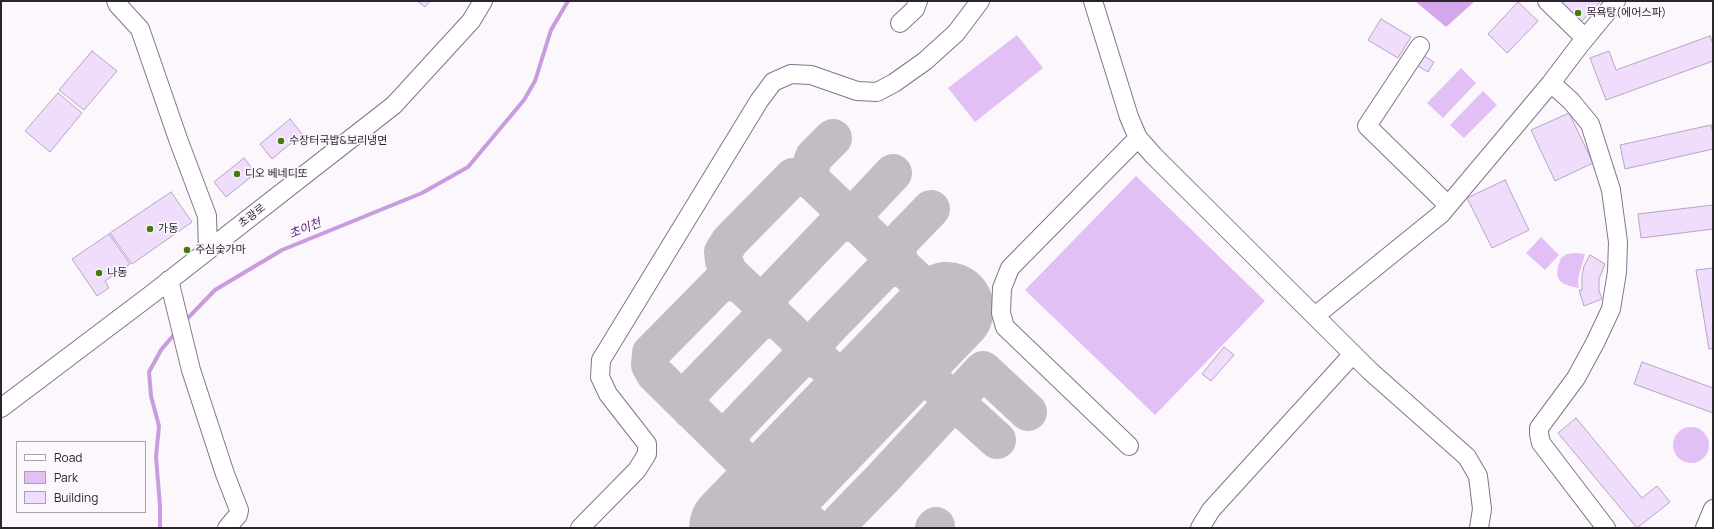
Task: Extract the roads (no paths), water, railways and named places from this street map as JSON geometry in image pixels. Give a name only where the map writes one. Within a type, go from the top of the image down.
[{"type":"street","points":[[116,1],[140,29],[178,139],[207,216],[208,250]]},
{"type":"street","name":"초광로","points":[[1,408],[208,250],[394,105],[471,21],[482,1]]},
{"type":"street","points":[[900,23],[915,9],[918,1]]},
{"type":"street","points":[[580,528],[637,470],[647,454],[647,444],[608,394],[600,377],[601,360],[768,88],[773,82],[791,74],[798,74],[811,75],[857,91],[878,92],[894,83],[925,60],[956,33],[980,1]]},
{"type":"street","points":[[1093,1],[1129,117],[1138,138],[1154,156],[1370,371],[1467,457],[1478,476],[1482,510],[1479,528]]},
{"type":"street","points":[[1547,1],[1585,38]]},
{"type":"street","points":[[1315,316],[1441,214],[1616,1]]},
{"type":"street","points":[[1420,46],[1367,126],[1448,205]]},
{"type":"street","points":[[1551,82],[1571,101],[1590,124],[1611,190],[1618,242],[1617,272],[1611,308],[1595,343],[1576,378],[1539,428],[1539,434],[1541,442],[1606,528]]},
{"type":"street","points":[[1129,446],[1005,327],[1001,313],[1002,288],[1010,268],[1138,138]]},
{"type":"street","points":[[169,280],[183,337],[210,429],[239,510],[238,515],[226,528]]},
{"type":"street","points":[[1200,528],[1211,510],[1353,354]]},
{"type":"street","points":[[1705,528],[1713,509]]},
{"type":"waterway","name":"초이천","points":[[185,321],[215,290],[282,250],[422,193],[468,167],[524,100],[535,81],[551,30],[568,1]]},
{"type":"waterway","name":"초이천","points":[[160,528],[160,506],[156,457],[159,426],[151,396],[149,372],[161,350],[177,331]]},
{"type":"place","name":"목욕탕(에어스파)","points":[[1578,13]]},
{"type":"place","name":"수장터국밥&보리냉면","points":[[281,141]]},
{"type":"place","name":"디오 베네디또","points":[[237,174]]},
{"type":"place","name":"가동","points":[[150,229]]},
{"type":"place","name":"주심숯가마","points":[[187,250]]},
{"type":"place","name":"나동","points":[[99,273]]}]
